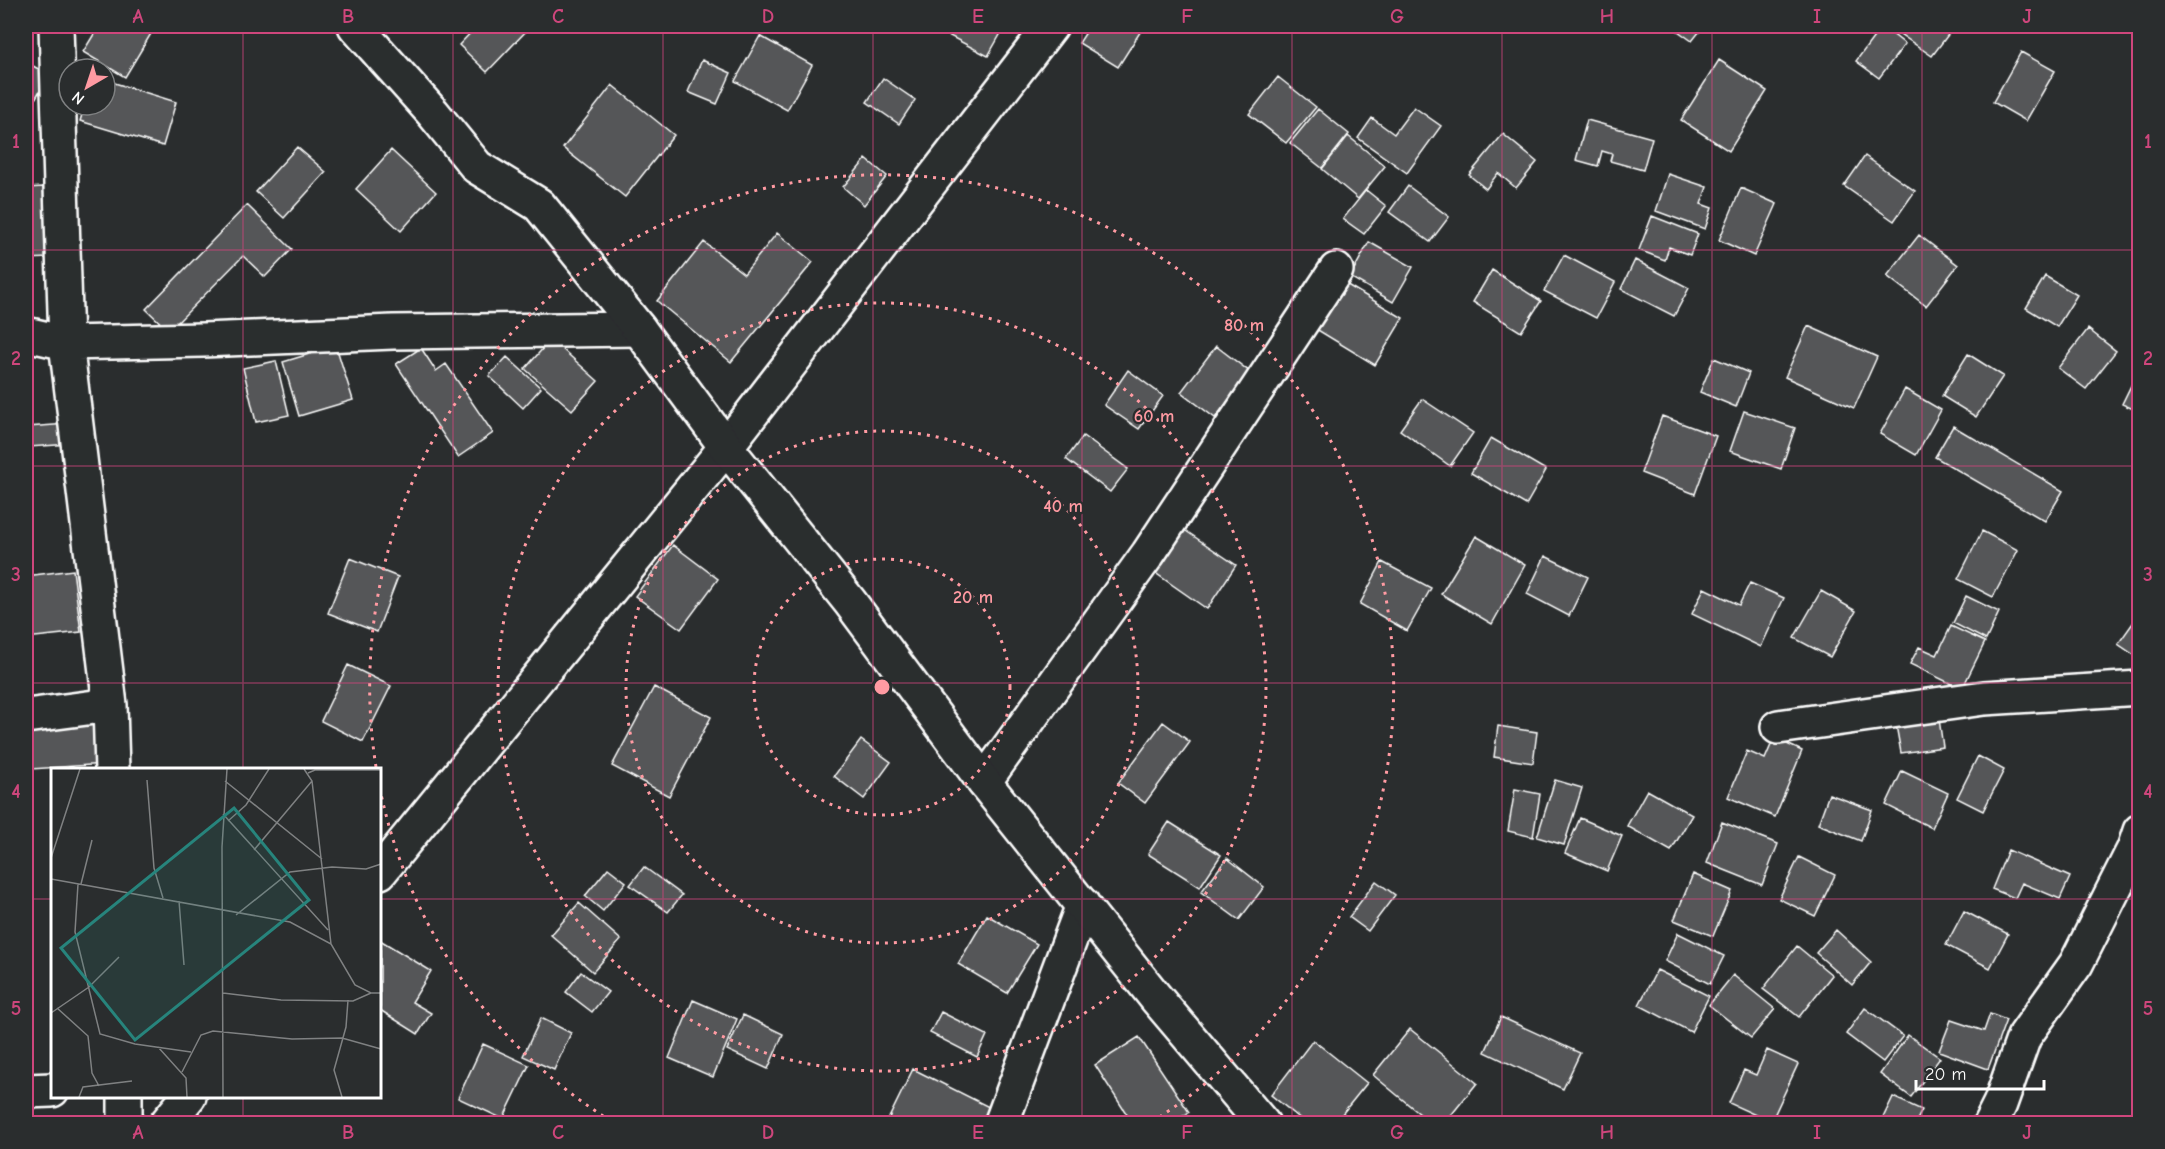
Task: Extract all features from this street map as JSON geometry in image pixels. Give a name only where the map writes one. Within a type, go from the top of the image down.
[{"type":"street","points":[[56,26],[66,343],[110,705],[112,768]]},
{"type":"street","points":[[355,26],[433,113],[477,167],[539,205],[639,329],[726,447],[850,602],[984,782],[1156,998],[1263,1124]]},
{"type":"street","points":[[381,871],[726,447],[1051,26]]},
{"type":"street","points":[[984,782],[1148,554],[1336,270]]},
{"type":"street","points":[[26,334],[66,343],[393,332],[639,329]]},
{"type":"street","points":[[1779,727],[1984,698],[2139,688]]},
{"type":"street","points":[[26,716],[110,705]]},
{"type":"street","points":[[1990,1124],[2000,1104],[2024,1037],[2076,964],[2134,849],[2139,831]]},
{"type":"street","points":[[1001,1124],[1083,905]]},
{"type":"street","points":[[26,1091],[51,1090]]},
{"type":"street","points":[[124,1098],[125,1124]]},
{"type":"street","points":[[166,1124],[187,1098]]},
{"type":"building","points":[[99,26],[141,26],[152,32],[125,77],[117,72],[117,57],[91,57],[83,52]]},
{"type":"building","points":[[477,26],[531,26],[487,72],[459,45]]},
{"type":"building","points":[[948,26],[1005,26],[988,56],[944,33]]},
{"type":"building","points":[[1090,26],[1144,26],[1118,67],[1079,43]]},
{"type":"building","points":[[1671,26],[1704,26],[1692,41]]},
{"type":"building","points":[[1882,26],[1905,44],[1879,78],[1856,61]]},
{"type":"building","points":[[1906,26],[1954,27],[1932,56],[1900,34]]},
{"type":"building","points":[[760,36],[812,65],[787,110],[735,81]]},
{"type":"building","points":[[2021,52],[2055,71],[2026,121],[1993,102]]},
{"type":"building","points":[[702,60],[731,73],[717,104],[688,92]]},
{"type":"building","points":[[1719,60],[1767,91],[1729,151],[1681,120]]},
{"type":"building","points":[[26,62],[49,75],[27,113],[26,112]]},
{"type":"building","points":[[1278,77],[1316,107],[1286,143],[1249,114]]},
{"type":"building","points":[[883,78],[915,100],[899,124],[867,102]]},
{"type":"building","points":[[117,84],[176,102],[163,146],[80,121],[81,117],[117,117]]},
{"type":"building","points":[[612,85],[674,135],[625,197],[563,148]]},
{"type":"building","points":[[1414,107],[1441,126],[1407,173],[1358,138],[1372,118],[1394,134]]},
{"type":"building","points":[[1318,109],[1349,134],[1322,168],[1290,143]]},
{"type":"building","points":[[1587,120],[1652,138],[1643,170],[1610,161],[1612,154],[1602,151],[1598,166],[1576,160]]},
{"type":"building","points":[[1503,134],[1537,162],[1516,188],[1498,173],[1486,189],[1469,175]]},
{"type":"building","points":[[1348,136],[1385,166],[1358,199],[1322,169]]},
{"type":"building","points":[[297,147],[326,172],[284,218],[256,192]]},
{"type":"building","points":[[391,150],[436,192],[401,231],[356,189]]},
{"type":"building","points":[[1865,156],[1915,191],[1894,221],[1844,186]]},
{"type":"building","points":[[866,159],[887,176],[864,205],[843,187]]},
{"type":"building","points":[[1668,174],[1707,187],[1701,204],[1712,208],[1705,229],[1656,211]]},
{"type":"building","points":[[1408,186],[1449,217],[1430,242],[1389,212]]},
{"type":"building","points":[[43,187],[48,258],[26,259],[26,188]]},
{"type":"building","points":[[1741,188],[1777,204],[1754,256],[1719,240]]},
{"type":"building","points":[[1366,190],[1386,206],[1364,234],[1343,219]]},
{"type":"building","points":[[247,205],[292,249],[265,277],[243,256],[169,331],[146,309]]},
{"type":"building","points":[[1652,216],[1698,234],[1690,255],[1669,247],[1665,260],[1639,250]]},
{"type":"building","points":[[777,233],[813,262],[731,362],[657,301],[704,242],[744,274]]},
{"type":"building","points":[[1919,235],[1958,265],[1926,306],[1887,276]]},
{"type":"building","points":[[1369,242],[1413,267],[1393,302],[1350,277]]},
{"type":"building","points":[[1564,255],[1615,282],[1596,318],[1544,291]]},
{"type":"building","points":[[1635,260],[1689,288],[1674,316],[1621,289]]},
{"type":"building","points":[[1492,270],[1541,301],[1521,332],[1473,302]]},
{"type":"building","points":[[2045,276],[2077,295],[2057,327],[2026,308]]},
{"type":"building","points":[[1344,283],[1403,318],[1375,365],[1316,329]]},
{"type":"building","points":[[1808,326],[1877,357],[1854,408],[1785,377]]},
{"type":"building","points":[[2088,329],[2116,351],[2086,389],[2058,368]]},
{"type":"building","points":[[551,339],[598,381],[572,410],[525,369]]},
{"type":"building","points":[[336,346],[353,400],[299,416],[283,362]]},
{"type":"building","points":[[1216,346],[1250,372],[1215,418],[1181,392]]},
{"type":"building","points":[[421,348],[436,371],[446,364],[493,433],[458,457],[396,364]]},
{"type":"building","points":[[1968,354],[2003,376],[1976,417],[1942,396]]},
{"type":"building","points":[[507,357],[541,388],[523,408],[489,376]]},
{"type":"building","points":[[1714,358],[1749,373],[1736,407],[1700,392]]},
{"type":"building","points":[[276,361],[289,415],[256,422],[243,368]]},
{"type":"building","points":[[2140,367],[2140,412],[2122,404]]},
{"type":"building","points":[[1128,370],[1163,396],[1139,429],[1104,405]]},
{"type":"building","points":[[1905,389],[1941,410],[1916,455],[1880,434]]},
{"type":"building","points":[[1422,399],[1473,433],[1450,466],[1400,430]]},
{"type":"building","points":[[1744,411],[1795,428],[1781,469],[1730,451]]},
{"type":"building","points":[[1662,416],[1716,436],[1695,494],[1641,473]]},
{"type":"building","points":[[68,424],[70,444],[29,447],[27,427]]},
{"type":"building","points":[[1953,426],[2063,491],[2045,521],[1935,457]]},
{"type":"building","points":[[1083,436],[1128,469],[1110,492],[1066,459]]},
{"type":"building","points":[[1491,438],[1546,470],[1526,505],[1471,473]]},
{"type":"building","points":[[1183,529],[1236,565],[1207,609],[1154,572]]},
{"type":"building","points":[[1982,531],[2018,550],[1993,597],[1958,579]]},
{"type":"building","points":[[1476,536],[1525,565],[1492,624],[1441,594]]},
{"type":"building","points":[[673,545],[718,579],[681,629],[635,596]]},
{"type":"building","points":[[1545,556],[1588,577],[1569,616],[1527,594]]},
{"type":"building","points":[[350,558],[398,577],[377,632],[328,613]]},
{"type":"building","points":[[1382,562],[1431,588],[1407,631],[1360,604]]},
{"type":"building","points":[[73,570],[81,632],[26,638],[26,576]]},
{"type":"building","points":[[1750,583],[1784,598],[1761,647],[1692,614],[1704,588],[1739,605]]},
{"type":"building","points":[[1821,591],[1856,611],[1830,657],[1794,638]]},
{"type":"building","points":[[1966,596],[1999,612],[1986,640],[1953,623]]},
{"type":"building","points":[[2140,613],[2140,659],[2118,644]]},
{"type":"building","points":[[1951,626],[1985,642],[1962,689],[1910,664],[1919,647],[1937,655]]},
{"type":"building","points":[[348,665],[391,686],[363,742],[321,721]]},
{"type":"building","points":[[654,687],[711,717],[669,796],[612,766]]},
{"type":"building","points":[[1939,719],[1943,747],[1901,753],[1896,725]]},
{"type":"building","points":[[102,720],[105,764],[31,769],[28,725]]},
{"type":"building","points":[[1163,722],[1190,742],[1145,803],[1118,783]]},
{"type":"building","points":[[1498,726],[1537,732],[1533,763],[1494,757]]},
{"type":"building","points":[[1774,738],[1802,751],[1775,817],[1728,797],[1747,751],[1765,759]]},
{"type":"building","points":[[861,740],[891,762],[864,799],[834,776]]},
{"type":"building","points":[[1978,756],[2004,770],[1983,811],[1957,798]]},
{"type":"building","points":[[1902,771],[1948,793],[1932,828],[1886,805]]},
{"type":"building","points":[[1555,780],[1582,788],[1564,845],[1537,837]]},
{"type":"building","points":[[1515,789],[1540,794],[1533,837],[1508,831]]},
{"type":"building","points":[[1647,790],[1692,815],[1671,851],[1627,826]]},
{"type":"building","points":[[1829,794],[1872,810],[1861,841],[1818,824]]},
{"type":"building","points":[[1580,818],[1622,836],[1607,871],[1565,853]]},
{"type":"building","points":[[1169,822],[1221,855],[1200,887],[1148,854]]},
{"type":"building","points":[[1722,822],[1778,844],[1762,885],[1707,863]]},
{"type":"building","points":[[2008,850],[2070,877],[2060,899],[2022,883],[2015,898],[1992,889]]},
{"type":"building","points":[[1799,857],[1835,875],[1815,916],[1779,899]]},
{"type":"building","points":[[1227,858],[1264,887],[1239,920],[1201,892]]},
{"type":"building","points":[[644,867],[682,895],[668,912],[630,885]]},
{"type":"building","points":[[608,868],[626,882],[603,911],[585,896]]},
{"type":"building","points":[[1693,874],[1732,891],[1713,936],[1674,920]]},
{"type":"building","points":[[1376,881],[1395,895],[1368,931],[1349,917]]},
{"type":"building","points":[[579,903],[621,940],[593,972],[551,935]]},
{"type":"building","points":[[1964,911],[2008,934],[1990,968],[1946,945]]},
{"type":"building","points":[[987,915],[1037,944],[1007,993],[958,964]]},
{"type":"building","points":[[1836,930],[1871,962],[1852,985],[1816,953]]},
{"type":"building","points":[[1678,933],[1724,956],[1710,984],[1665,961]]},
{"type":"building","points":[[381,941],[431,971],[412,1002],[431,1013],[418,1034],[381,1011]]},
{"type":"building","points":[[1797,946],[1832,975],[1799,1017],[1763,989]]},
{"type":"building","points":[[1657,970],[1709,996],[1691,1032],[1639,1005]]},
{"type":"building","points":[[581,972],[608,992],[592,1012],[566,992]]},
{"type":"building","points":[[1733,975],[1775,1009],[1751,1038],[1709,1005]]},
{"type":"building","points":[[693,1000],[737,1019],[713,1077],[669,1058]]},
{"type":"building","points":[[1865,1008],[1903,1036],[1883,1062],[1846,1034]]},
{"type":"building","points":[[941,1012],[987,1035],[977,1057],[930,1033]]},
{"type":"building","points":[[1990,1014],[2006,1020],[1988,1069],[1939,1051],[1951,1020],[1984,1031]]},
{"type":"building","points":[[743,1015],[783,1034],[768,1069],[727,1050]]},
{"type":"building","points":[[1501,1017],[1580,1053],[1563,1089],[1485,1052]]},
{"type":"building","points":[[541,1018],[571,1033],[554,1070],[523,1056]]},
{"type":"building","points":[[1410,1029],[1477,1083],[1444,1124],[1432,1124],[1373,1075]]},
{"type":"building","points":[[1908,1035],[1940,1058],[1911,1097],[1880,1074]]},
{"type":"building","points":[[1139,1037],[1189,1112],[1171,1124],[1133,1124],[1095,1065]]},
{"type":"building","points":[[1313,1040],[1367,1083],[1334,1124],[1307,1124],[1271,1095]]},
{"type":"building","points":[[483,1044],[529,1065],[503,1119],[458,1098]]},
{"type":"building","points":[[1767,1050],[1798,1064],[1771,1122],[1729,1103],[1744,1070],[1756,1075]]},
{"type":"building","points":[[913,1069],[997,1111],[991,1124],[886,1124]]},
{"type":"building","points":[[1893,1097],[1922,1110],[1915,1124],[1880,1124]]}]
